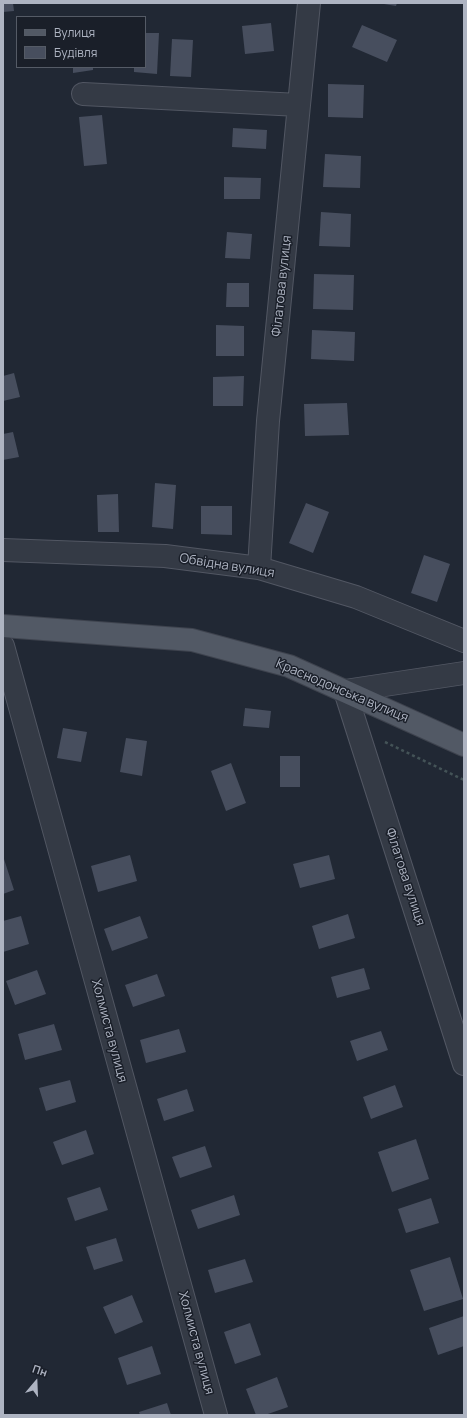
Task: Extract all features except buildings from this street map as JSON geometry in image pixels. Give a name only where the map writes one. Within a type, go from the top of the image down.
[{"type":"main road","name":"Краснодонська вулиця","points":[[3,626],[192,640],[289,666],[464,745]]},
{"type":"street","name":"Філатова вулиця","points":[[259,568],[268,421],[309,3]]},
{"type":"street","points":[[83,94],[299,105]]},
{"type":"street","name":"Обвідна вулиця","points":[[3,550],[166,556],[259,568],[356,597],[464,641]]},
{"type":"street","name":"Холмиста вулиця","points":[[3,646],[11,706],[216,1415]]},
{"type":"street","points":[[345,690],[464,673]]},
{"type":"street","name":"Філатова вулиця","points":[[345,690],[464,1064]]},
{"type":"path","points":[[358,731],[382,740],[464,780]]}]
